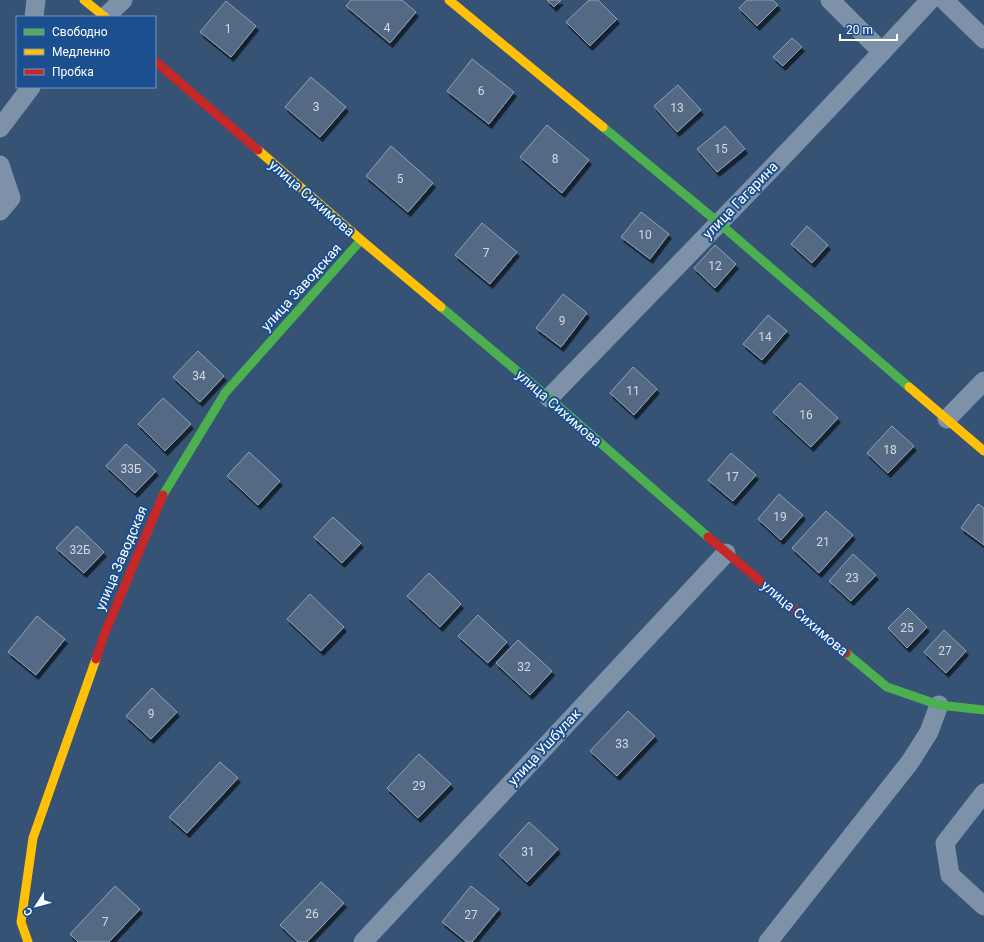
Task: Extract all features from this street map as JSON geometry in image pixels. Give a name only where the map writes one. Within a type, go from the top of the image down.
[{"type":"street","points":[[34,16],[36,0]]},
{"type":"street","points":[[84,0],[104,16]]},
{"type":"street","points":[[106,16],[123,0]]},
{"type":"street","points":[[449,0],[719,223],[984,451]]},
{"type":"street","points":[[830,0],[882,52]]},
{"type":"street","name":"улица Гагарина","points":[[549,398],[719,223],[930,0]]},
{"type":"street","points":[[944,0],[984,39]]},
{"type":"street","name":"улица Сихимова","points":[[156,62],[361,240],[549,398],[726,553],[887,686],[939,706],[984,710]]},
{"type":"street","points":[[0,128],[30,88]]},
{"type":"street","points":[[0,165],[11,198],[0,212]]},
{"type":"street","name":"улица Заводская","points":[[28,942],[21,922],[33,838],[104,635],[165,491],[225,393],[361,240]]},
{"type":"street","points":[[947,419],[984,381]]},
{"type":"street","name":"улица Ушбулак","points":[[363,942],[726,553]]},
{"type":"street","points":[[768,942],[910,762],[929,732],[939,706]]},
{"type":"street","points":[[984,793],[945,843],[950,875],[984,906]]},
{"type":"building","points":[[351,0],[402,0],[416,12],[390,43],[346,6]]},
{"type":"building","points":[[547,0],[561,0],[554,7]]},
{"type":"building","points":[[589,0],[598,0],[617,19],[590,46],[566,22]]},
{"type":"building","points":[[747,0],[773,0],[778,5],[757,26],[739,8]]},
{"type":"building","points":[[226,1],[256,26],[231,57],[200,32]]},
{"type":"building","points":[[792,38],[802,47],[783,66],[773,57]]},
{"type":"building","points":[[472,59],[514,92],[489,124],[447,91]]},
{"type":"building","points":[[311,77],[346,107],[320,137],[285,107]]},
{"type":"building","points":[[678,85],[701,110],[677,132],[654,106]]},
{"type":"building","points":[[547,125],[589,160],[562,193],[520,157]]},
{"type":"building","points":[[725,126],[745,149],[717,172],[697,149]]},
{"type":"building","points":[[391,146],[433,183],[408,212],[366,176]]},
{"type":"building","points":[[641,212],[669,234],[650,259],[621,237]]},
{"type":"building","points":[[482,223],[517,252],[490,284],[455,255]]},
{"type":"building","points":[[807,226],[828,245],[812,263],[791,244]]},
{"type":"building","points":[[715,245],[736,264],[715,288],[694,268]]},
{"type":"building","points":[[563,294],[587,313],[561,347],[536,328]]},
{"type":"building","points":[[768,315],[787,331],[762,360],[743,344]]},
{"type":"building","points":[[198,351],[224,376],[200,402],[173,377]]},
{"type":"building","points":[[633,367],[657,389],[634,415],[610,393]]},
{"type":"building","points":[[800,383],[838,418],[811,447],[773,412]]},
{"type":"building","points":[[163,398],[191,424],[165,451],[138,424]]},
{"type":"building","points":[[892,426],[914,446],[888,473],[867,453]]},
{"type":"building","points":[[126,444],[156,471],[135,493],[106,466]]},
{"type":"building","points":[[249,452],[280,481],[258,505],[227,476]]},
{"type":"building","points":[[731,453],[756,475],[733,501],[708,480]]},
{"type":"building","points":[[779,494],[803,515],[781,540],[758,519]]},
{"type":"building","points":[[978,504],[984,508],[984,545],[961,528]]},
{"type":"building","points":[[826,511],[853,535],[819,573],[792,548]]},
{"type":"building","points":[[333,517],[361,543],[342,563],[314,537]]},
{"type":"building","points":[[77,526],[104,552],[84,573],[56,548]]},
{"type":"building","points":[[853,554],[876,575],[851,601],[829,581]]},
{"type":"building","points":[[429,573],[461,604],[440,627],[407,596]]},
{"type":"building","points":[[310,594],[344,627],[321,651],[287,619]]},
{"type":"building","points":[[908,608],[927,627],[907,648],[888,628]]},
{"type":"building","points":[[478,615],[507,642],[488,663],[458,636]]},
{"type":"building","points":[[37,616],[65,639],[36,675],[8,652]]},
{"type":"building","points":[[944,630],[966,651],[946,673],[924,652]]},
{"type":"building","points":[[518,640],[552,671],[530,695],[496,663]]},
{"type":"building","points":[[152,688],[177,712],[151,739],[126,716]]},
{"type":"building","points":[[628,711],[655,736],[617,776],[590,751]]},
{"type":"building","points":[[419,754],[451,784],[418,818],[387,788]]},
{"type":"building","points":[[220,762],[238,778],[187,833],[169,817]]},
{"type":"building","points":[[529,822],[558,849],[527,882],[499,855]]},
{"type":"building","points":[[321,882],[344,903],[307,942],[298,942],[280,925]]},
{"type":"building","points":[[115,886],[140,909],[109,942],[78,942],[70,934]]},
{"type":"building","points":[[471,886],[499,909],[472,942],[467,942],[442,922]]},
{"type":"traffic: fast","points":[[603,127],[719,223],[909,387]]},
{"type":"traffic: fast","points":[[163,495],[225,393],[361,240]]},
{"type":"traffic: fast","points":[[441,307],[549,398],[708,537]]},
{"type":"traffic: fast","points":[[846,653],[887,687],[939,705],[984,710]]},
{"type":"traffic: slow","points":[[84,0],[104,16]]},
{"type":"traffic: slow","points":[[449,0],[603,127]]},
{"type":"traffic: slow","points":[[258,150],[361,240],[441,307]]},
{"type":"traffic: slow","points":[[909,387],[984,451]]},
{"type":"traffic: slow","points":[[28,942],[21,922],[33,838],[96,659]]},
{"type":"traffic: jam","points":[[156,62],[258,150]]},
{"type":"traffic: jam","points":[[96,659],[104,635],[163,495]]},
{"type":"traffic: jam","points":[[708,537],[846,653]]}]
